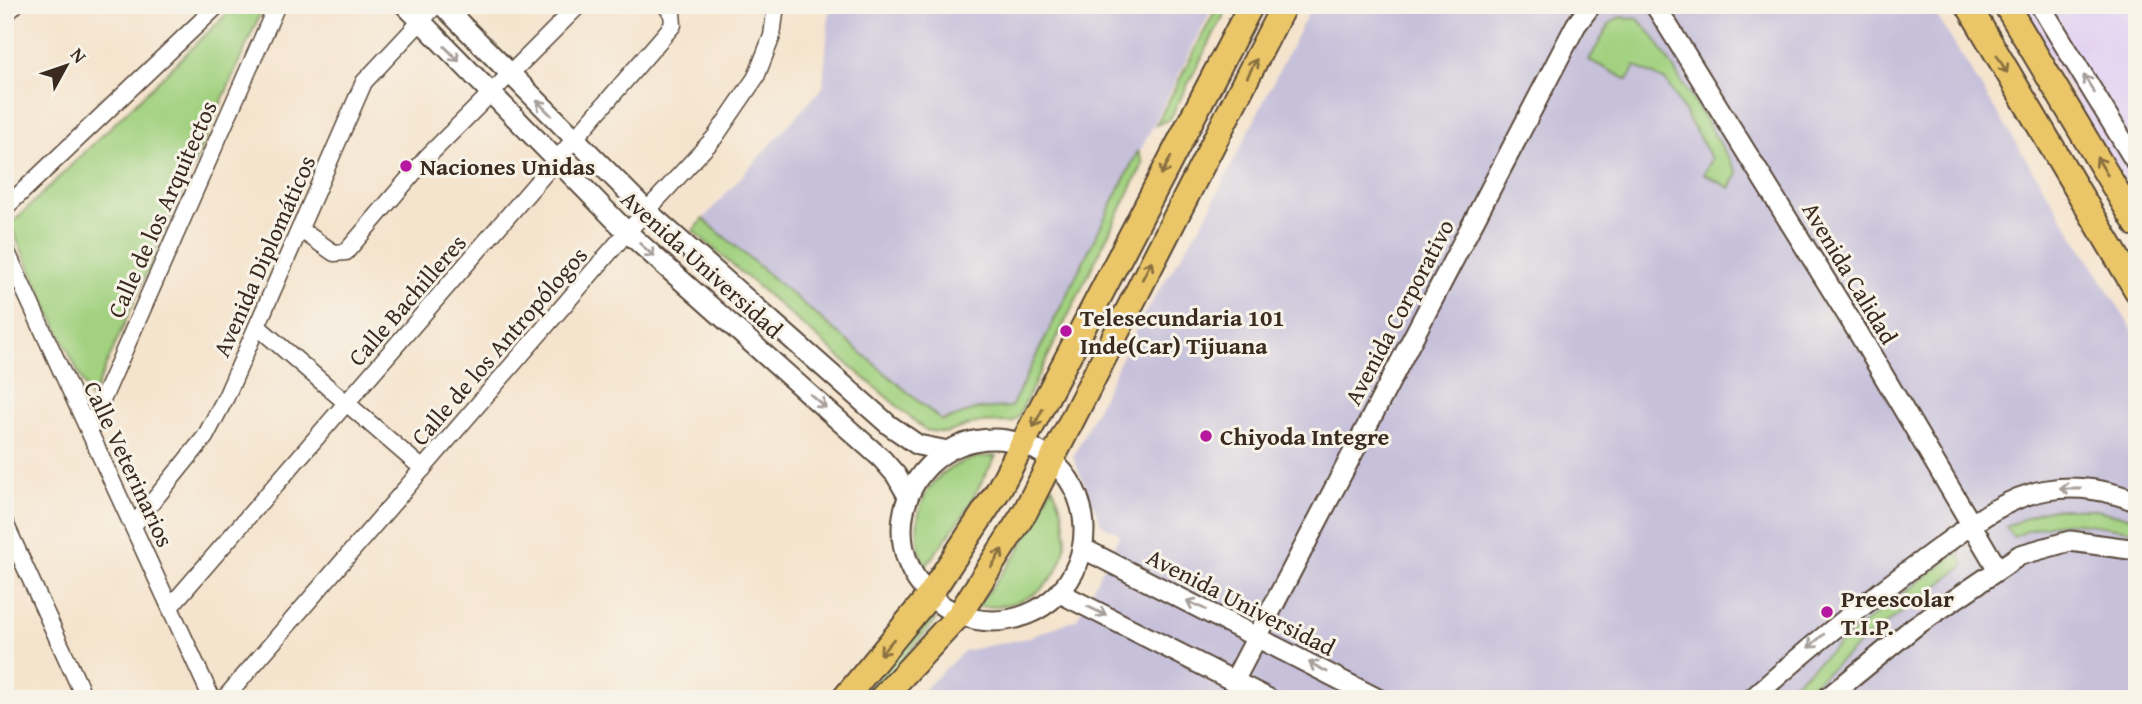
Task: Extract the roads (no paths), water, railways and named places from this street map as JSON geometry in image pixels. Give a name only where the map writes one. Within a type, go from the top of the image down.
[{"type":"main road","points":[[844,699],[929,596],[972,534],[1024,445],[1251,5]]},
{"type":"main road","points":[[881,699],[959,615],[1025,512],[1284,5]]},
{"type":"main road","points":[[1968,5],[2137,291]]},
{"type":"main road","points":[[2006,5],[2137,225]]},
{"type":"main road","points":[[1138,220],[1166,234]]},
{"type":"street","points":[[5,15],[15,5]]},
{"type":"street","points":[[5,208],[218,5]]},
{"type":"street","name":"Calle de los Arquitectos","points":[[89,430],[277,5]]},
{"type":"street","name":"Avenida Universidad","points":[[405,5],[627,232],[858,436],[896,474],[908,496]]},
{"type":"street","name":"Avenida Diplomáticos","points":[[133,526],[205,437],[226,397],[364,82],[436,5]]},
{"type":"street","name":"Avenida Universidad","points":[[442,5],[647,211],[889,425],[918,444],[948,451]]},
{"type":"street","points":[[301,230],[334,253],[346,252],[428,157],[579,5]]},
{"type":"street","name":"Calle de los Antropólogos","points":[[224,699],[627,232],[715,137],[744,99],[756,77],[772,36],[776,5]]},
{"type":"street","name":"Avenida Corporativo","points":[[1234,681],[1561,55],[1591,5]]},
{"type":"street","name":"Avenida Calidad","points":[[1655,5],[1859,334],[1997,568]]},
{"type":"street","points":[[2040,5],[2137,163]]},
{"type":"street","name":"Calle Bachilleres","points":[[170,607],[673,25],[669,12]]},
{"type":"street","name":"Calle Veterinarios","points":[[5,248],[212,699]]},
{"type":"street","points":[[257,326],[423,469]]},
{"type":"street","points":[[985,439],[1024,445],[1052,461],[1072,485],[1079,500],[1084,532],[1082,548],[1070,579],[1060,593],[1043,607],[1023,617],[1002,621],[980,621],[959,615],[929,596],[906,560],[902,539],[908,496],[924,470],[948,451],[985,439]]},
{"type":"street","points":[[1752,699],[1819,637],[1971,525],[2023,496],[2046,490],[2090,489],[2137,502]]},
{"type":"street","points":[[5,523],[85,699]]},
{"type":"street","points":[[1826,699],[1914,627],[1997,568],[2020,555],[2055,542],[2087,541],[2137,550]]},
{"type":"street","name":"Avenida Universidad","points":[[1082,548],[1378,699]]},
{"type":"street","points":[[1060,593],[1269,699]]},
{"type":"place","name":"Naciones Unidas","points":[[406,166]]},
{"type":"place","name":"Telesecundaria 101 Inde(Car) Tijuana","points":[[1066,331]]},
{"type":"place","name":"Chiyoda Integre","points":[[1206,436]]},
{"type":"place","name":"Preescolar T.I.P.","points":[[1827,612]]}]
